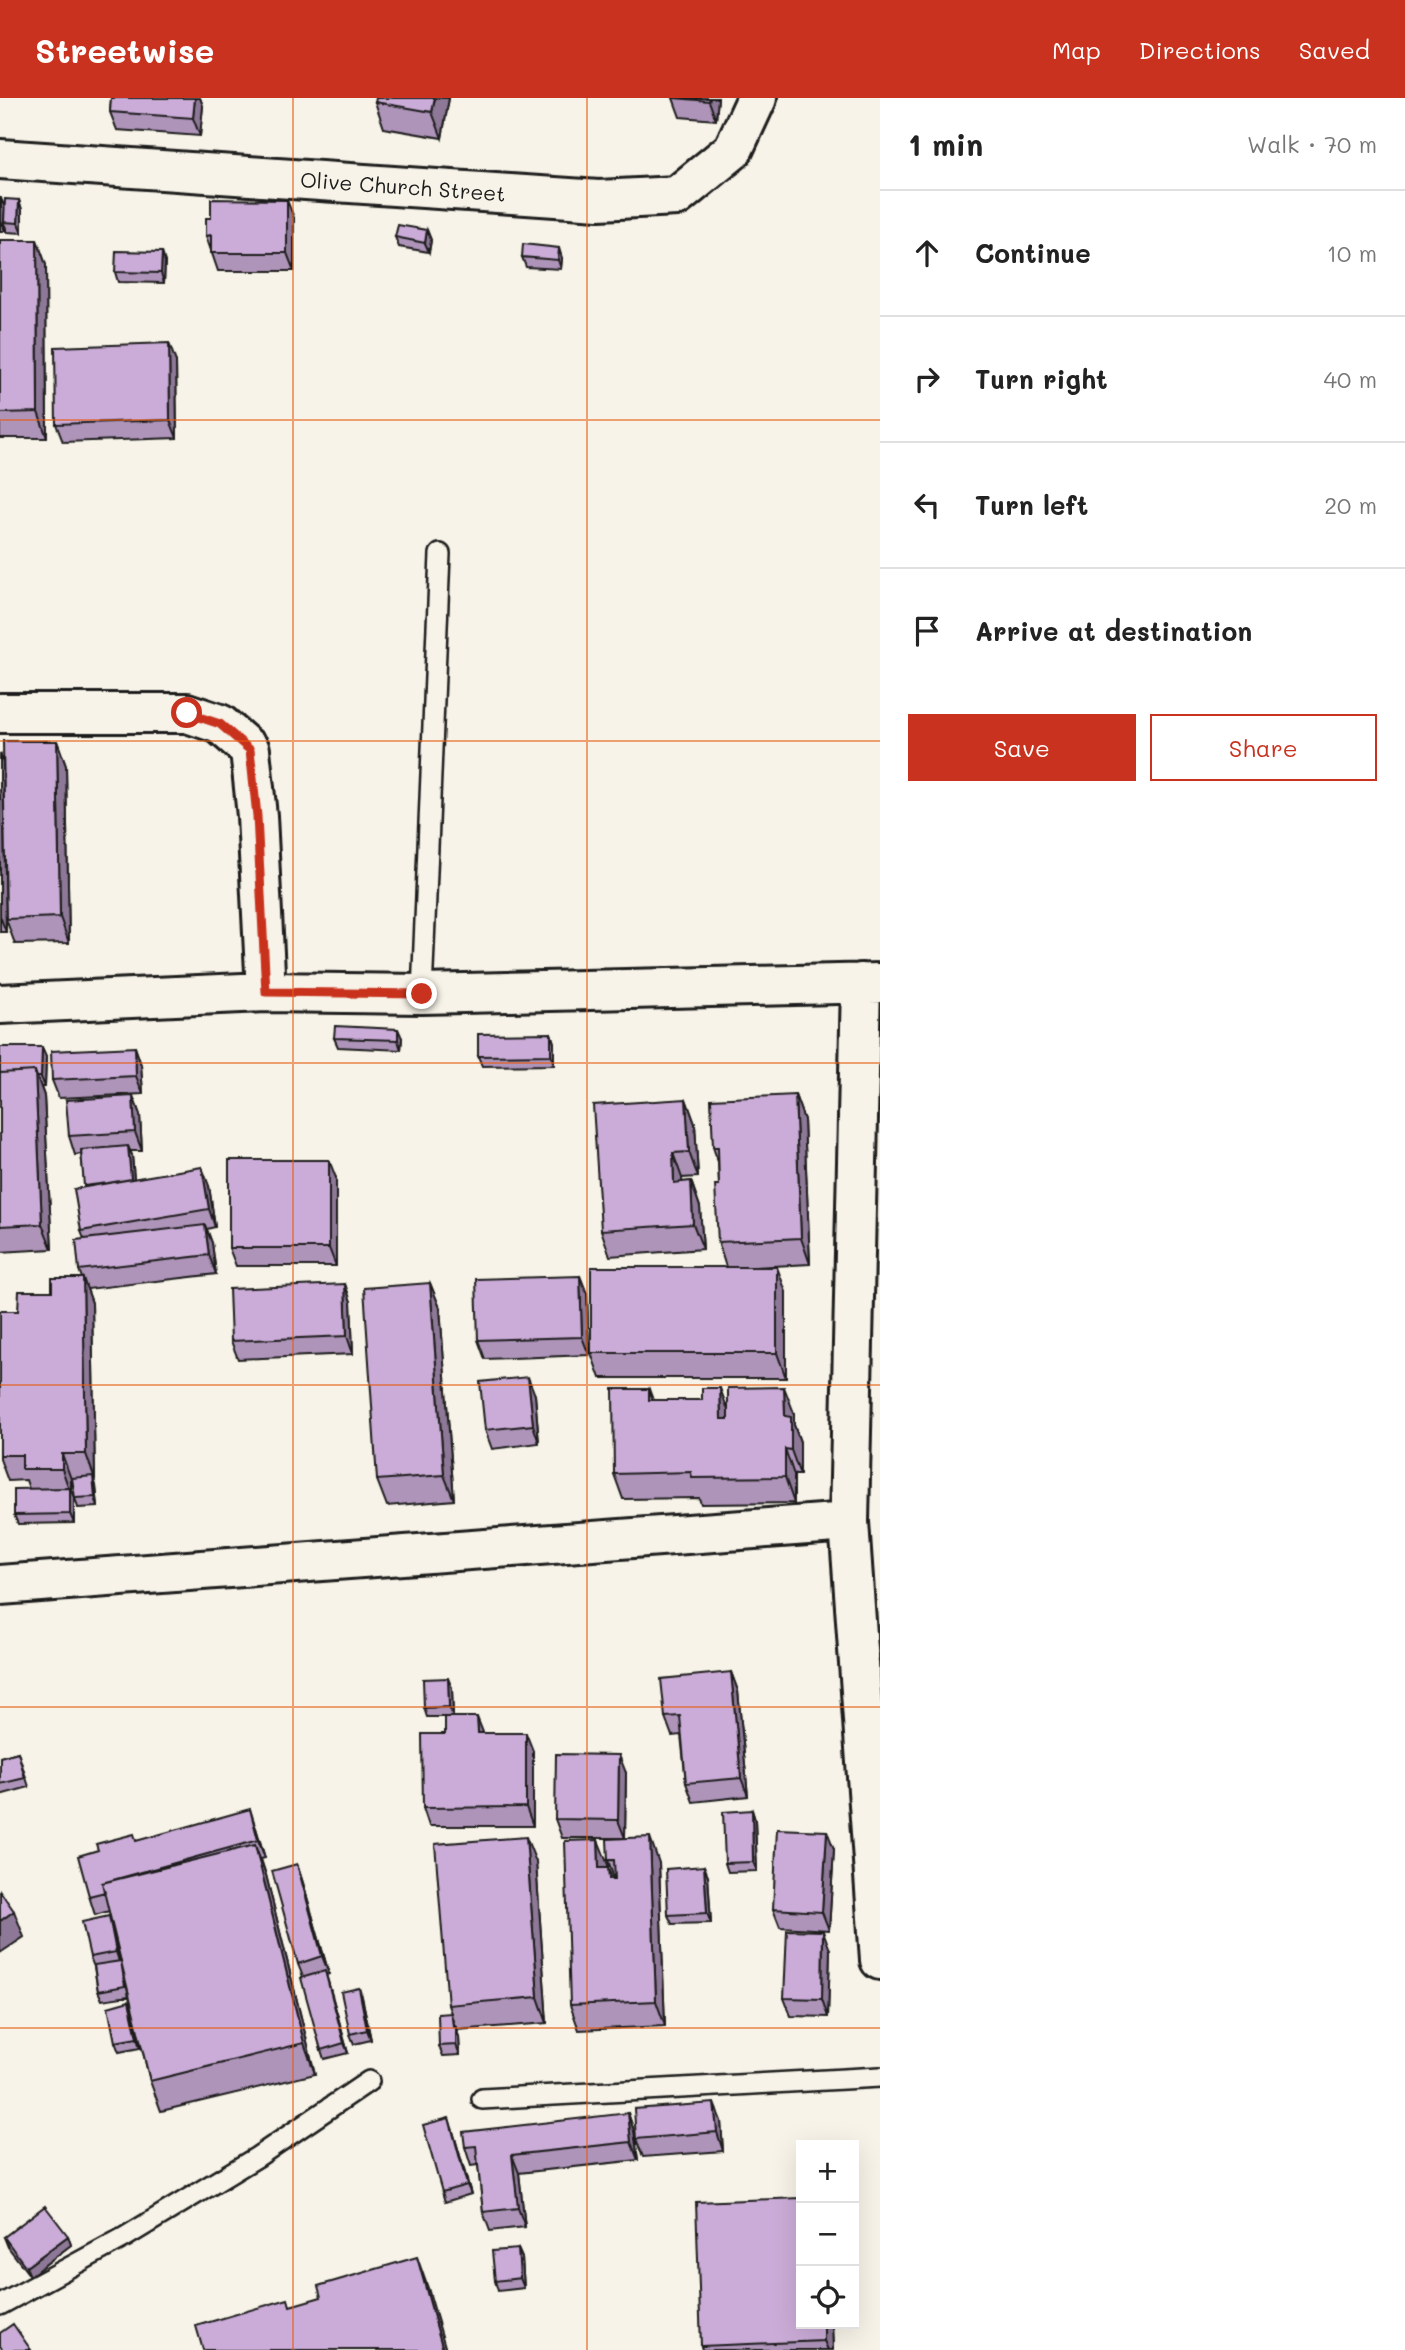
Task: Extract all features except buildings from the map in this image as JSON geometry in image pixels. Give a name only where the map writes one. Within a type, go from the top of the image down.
[{"type":"street","name":"Olive Church Street","points":[[0,159],[599,200],[677,196],[733,150],[757,98]]},
{"type":"street","points":[[0,713],[187,713],[220,724],[250,750],[257,816],[266,992]]},
{"type":"street","points":[[0,1004],[266,992],[422,994],[871,983],[849,1522],[880,1960]]},
{"type":"street","points":[[0,1586],[849,1522]]},
{"type":"lane","points":[[422,994],[440,554]]},
{"type":"lane","points":[[482,2099],[880,2077]]},
{"type":"lane","points":[[0,2305],[125,2237],[233,2172],[369,2081]]},
{"type":"route","points":[[187,713],[220,724],[250,750],[257,816],[266,992],[422,994]]}]
